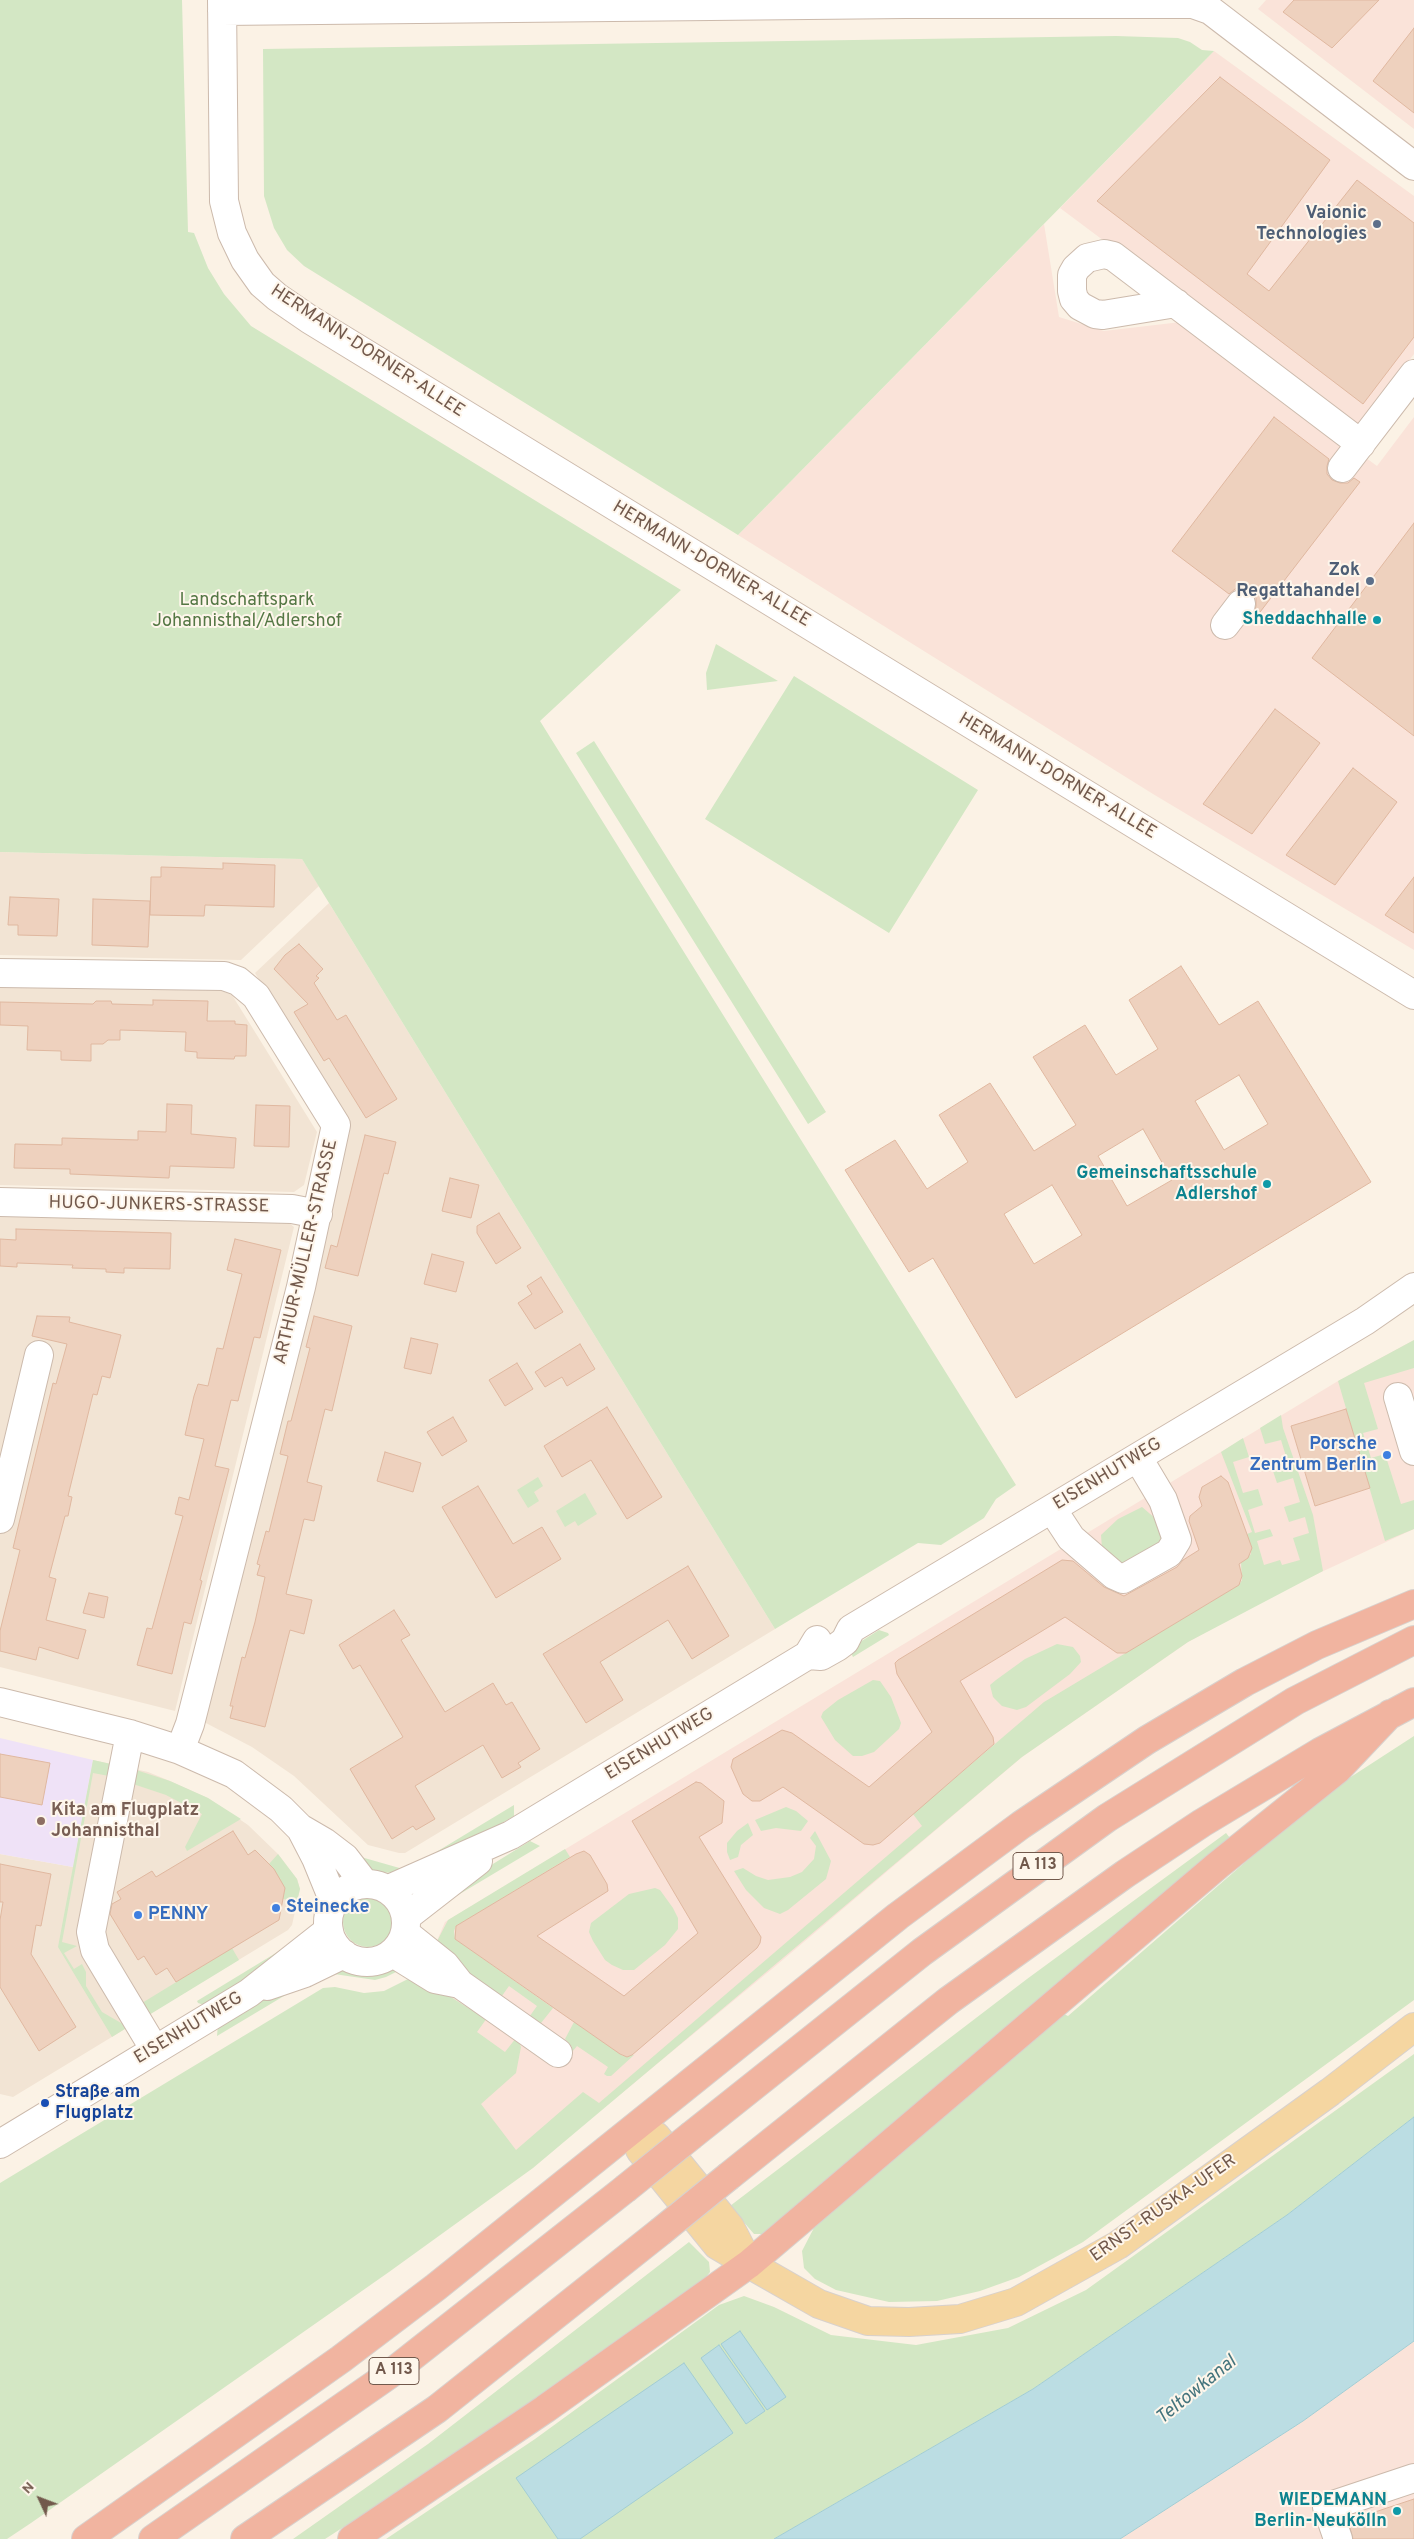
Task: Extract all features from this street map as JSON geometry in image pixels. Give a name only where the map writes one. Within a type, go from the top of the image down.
[{"type":"highway","points":[[86,2539],[396,2317],[898,1916],[1075,1786],[1147,1740],[1245,1682],[1317,1646],[1414,1604]]},
{"type":"highway","name":"A 113","points":[[153,2539],[390,2374],[922,1952],[1108,1818],[1295,1701],[1414,1640]]},
{"type":"highway","points":[[245,2539],[437,2409],[948,2001],[1125,1874],[1202,1823],[1278,1777],[1402,1708]]},
{"type":"highway","points":[[352,2539],[553,2404],[750,2264],[1218,1865],[1338,1769],[1402,1708]]},
{"type":"main road","name":"ERNST-RUSKA-UFER","points":[[750,2264],[819,2304],[868,2321],[909,2322],[960,2318],[1016,2302],[1118,2245],[1330,2092],[1414,2027]]},
{"type":"main road","points":[[635,2128],[656,2136],[730,2227],[750,2264]]},
{"type":"street","points":[[222,6],[906,2],[1215,5],[1414,166]]},
{"type":"street","name":"HERMANN-DORNER-ALLEE","points":[[222,6],[224,201],[232,233],[245,260],[262,284],[277,297],[409,380],[1414,995]]},
{"type":"street","points":[[1176,303],[1361,444]]},
{"type":"street","points":[[1342,468],[1414,374]]},
{"type":"street","points":[[1225,625],[1241,604]]},
{"type":"street","name":"ARTHUR-MÜLLER-STRASSE","points":[[0,972],[224,976],[238,981],[256,996],[336,1125],[318,1214],[192,1714],[180,1750]]},
{"type":"street","name":"HUGO-JUNKERS-STRASSE","points":[[0,1202],[292,1209],[318,1214]]},
{"type":"street","name":"EISENHUTWEG","points":[[334,1902],[342,1893],[353,1886],[377,1886],[511,1835],[808,1655],[814,1642],[829,1632],[837,1628],[851,1629],[1365,1321],[1414,1287]]},
{"type":"street","name":"EISENHUTWEG","points":[[1365,1321],[1414,1300]]},
{"type":"street","points":[[0,1519],[39,1355]]},
{"type":"street","points":[[1407,1389],[1414,1452]]},
{"type":"street","points":[[1052,1509],[1071,1538],[1114,1575],[1123,1579],[1169,1552],[1177,1540],[1163,1500],[1138,1458]]},
{"type":"street","points":[[0,1702],[130,1734],[180,1750],[234,1774],[282,1809],[300,1828],[316,1858],[334,1902],[330,1911],[329,1930],[337,1948],[344,1954]]},
{"type":"street","points":[[130,1734],[91,1932],[95,1950],[155,2050]]},
{"type":"street","points":[[300,1828],[324,1842],[377,1886],[398,1898],[401,1935],[435,1979],[460,1984],[558,2053]]},
{"type":"street","name":"EISENHUTWEG","points":[[249,1993],[304,1973],[344,1954],[353,1960],[374,1962],[511,1835]]},
{"type":"street","name":"EISENHUTWEG","points":[[0,2144],[249,1993],[306,1946],[329,1930]]},
{"type":"street","points":[[1338,2539],[1327,2507],[1414,2478]]},
{"type":"shaded area","points":[[1266,0],[1414,0],[1414,129],[1258,9]]},
{"type":"shaded area","points":[[1214,51],[1414,196],[1414,354],[1357,430],[1060,208]]},
{"type":"shaded area","points":[[1044,224],[1059,317],[1104,331],[1181,322],[1377,466],[1414,417],[1414,950],[1153,794],[738,535]]},
{"type":"shaded area","points":[[0,852],[302,859],[319,886],[241,960],[0,955]]},
{"type":"shaded area","points":[[329,903],[775,1629],[405,1853],[368,1845],[294,1776],[252,1747],[204,1722],[349,1127],[255,973]]},
{"type":"shaded area","points":[[0,985],[219,990],[232,995],[317,1132],[304,1185],[294,1192],[0,1185]]},
{"type":"shaded area","points":[[0,1215],[288,1222],[294,1227],[175,1711],[0,1667]]},
{"type":"shaded area","points":[[1414,1340],[1414,1529],[1289,1587],[1188,1642],[1022,1757],[778,1964],[519,2178],[399,1986],[416,1975],[436,1943],[445,1922],[1338,1381]]},
{"type":"shaded area","name":"Kita am Flugplatz Johannisthal","points":[[0,1738],[93,1760],[73,1867],[0,1854]]},
{"type":"shaded area","points":[[93,1760],[148,1772],[170,1781],[208,1798],[248,1825],[278,1854],[297,1879],[300,1889],[292,1925],[288,1930],[13,2097],[0,2094],[0,1854],[73,1867]]},
{"type":"shaded area","points":[[1414,2341],[1414,2539],[1120,2539],[1303,2421]]},
{"type":"green space","name":"Landschaftspark Johannisthal/Adlershof","points":[[0,0],[182,0],[188,232],[194,233],[208,268],[224,294],[251,326],[681,590],[540,721],[1016,1485],[996,1499],[984,1518],[941,1545],[918,1543],[775,1629],[302,859],[0,852]]},
{"type":"green space","points":[[1116,36],[1178,38],[1190,42],[1202,50],[1214,51],[738,535],[304,266],[287,250],[274,228],[264,196],[263,49]]},
{"type":"green space","points":[[716,644],[778,681],[707,690],[706,673]]},
{"type":"green space","points":[[794,676],[978,790],[889,933],[705,819]]},
{"type":"green space","points":[[594,741],[826,1112],[808,1124],[576,753]]},
{"type":"green space","points":[[1414,1340],[1414,1368],[1364,1383],[1378,1429],[1363,1433],[1371,1458],[1385,1454],[1401,1504],[1414,1500],[1414,1529],[1385,1541],[1338,1381]]},
{"type":"green space","points":[[1281,1415],[1283,1428],[1313,1515],[1323,1571],[1188,1642],[1022,1757],[533,2168],[389,2272],[31,2523],[7,2539],[0,2539],[0,2183],[323,1988],[335,1987],[364,1993],[384,1991],[416,1975],[487,2018],[477,2032],[505,2052],[516,2038],[519,2042],[521,2047],[516,2073],[481,2104],[516,2150],[583,2092],[599,2103],[922,1826],[913,1814],[1044,1702],[1239,1585],[1242,1580],[1241,1563],[1251,1554],[1247,1534],[1252,1532],[1221,1452],[1243,1438],[1249,1457],[1233,1462],[1243,1493],[1258,1489],[1263,1505],[1248,1510],[1255,1533],[1270,1529],[1273,1536],[1257,1541],[1264,1565],[1280,1560],[1282,1565],[1300,1560],[1293,1538],[1309,1533],[1305,1517],[1289,1522],[1284,1507],[1300,1502],[1293,1478],[1277,1483],[1272,1468],[1288,1463],[1281,1440],[1265,1444],[1260,1428]]},
{"type":"green space","points":[[538,1477],[543,1486],[534,1492],[539,1501],[528,1508],[517,1490]]},
{"type":"green space","points":[[585,1493],[597,1514],[578,1526],[575,1521],[565,1527],[556,1511]]},
{"type":"green space","points":[[1142,1507],[1156,1519],[1163,1537],[1160,1546],[1122,1567],[1102,1548],[1101,1535],[1118,1519]]},
{"type":"green space","points":[[879,1630],[889,1635],[853,1657],[849,1649]]},
{"type":"green space","points":[[1057,1644],[1073,1647],[1080,1656],[1081,1662],[1070,1674],[1026,1707],[1017,1710],[1002,1706],[993,1697],[990,1685],[996,1680],[1025,1659]]},
{"type":"green space","points":[[873,1680],[880,1681],[891,1697],[901,1723],[899,1729],[874,1752],[862,1756],[853,1756],[835,1740],[821,1717],[823,1712],[838,1700]]},
{"type":"green space","points":[[1414,1736],[1414,2000],[1083,2242],[1019,2277],[980,2291],[937,2301],[889,2302],[836,2290],[815,2279],[804,2268],[802,2251],[817,2222],[1062,2013],[1068,2016],[1272,1839],[1340,1784]]},
{"type":"green space","points":[[93,1760],[111,1764],[109,1776],[93,1773],[62,1942],[77,1946],[64,1953],[74,1969],[82,1964],[86,1972],[86,1986],[102,2012],[128,2027],[112,2037],[58,1947]]},
{"type":"green space","points":[[133,1769],[170,1781],[208,1798],[241,1819],[187,1851],[185,1847],[202,1814],[166,1795],[130,1783]]},
{"type":"green space","points":[[514,1805],[514,1816],[463,1846],[423,1860]]},
{"type":"green space","points":[[786,1807],[796,1811],[808,1821],[801,1831],[776,1828],[761,1831],[755,1820]]},
{"type":"green space","points":[[748,1823],[753,1835],[741,1845],[738,1857],[730,1860],[727,1852],[727,1843],[737,1831]]},
{"type":"green space","points":[[815,1831],[831,1861],[826,1879],[788,1910],[780,1914],[764,1908],[746,1890],[734,1871],[743,1868],[756,1876],[768,1880],[790,1877],[802,1872],[814,1859],[816,1846],[810,1838]]},
{"type":"green space","points":[[1226,1833],[1230,1838],[767,2234],[754,2234],[730,2206],[1027,1979]]},
{"type":"green space","points":[[530,1841],[540,1846],[448,1901],[480,1872]]},
{"type":"green space","points":[[565,1849],[570,1857],[456,1926],[454,1931],[455,1939],[553,2008],[541,2023],[533,2024],[527,2020],[537,2006],[509,1986],[499,2000],[434,1947],[448,1920]]},
{"type":"green space","points":[[278,1854],[297,1879],[300,1889],[297,1901],[283,1899],[285,1888],[269,1864]]},
{"type":"green space","points":[[361,1857],[403,1869],[396,1873],[375,1872],[367,1868]]},
{"type":"green space","points":[[655,1888],[660,1890],[673,1908],[678,1918],[678,1929],[665,1945],[634,1970],[623,1970],[612,1965],[605,1960],[593,1941],[589,1932],[591,1923],[629,1894]]},
{"type":"green space","points":[[363,1897],[373,1897],[386,1904],[393,1917],[393,1927],[386,1940],[373,1947],[363,1947],[354,1943],[347,1936],[343,1927],[343,1917],[347,1908],[354,1901]]},
{"type":"green space","points":[[289,1945],[252,1976],[207,2006],[198,2003],[197,2001]]},
{"type":"green space","points":[[232,1948],[239,1960],[149,2015],[142,2003]]},
{"type":"green space","points":[[342,1968],[363,1972],[402,1969],[375,1980],[334,1974]]},
{"type":"green space","points":[[309,1981],[217,2036],[218,2024],[271,1995]]},
{"type":"green space","points":[[574,2022],[623,2056],[634,2055],[611,2076],[607,2076],[604,2074],[608,2067],[577,2046],[572,2052],[569,2050],[572,2047],[565,2039]]},
{"type":"green space","points":[[1414,2054],[1414,2117],[1287,2215],[1033,2389],[774,2539],[386,2539],[535,2439],[719,2305],[744,2296],[774,2307],[831,2335],[916,2345],[1008,2328],[1086,2290]]},
{"type":"green space","points":[[689,2242],[709,2262],[710,2272],[702,2282],[460,2452],[325,2539],[293,2539],[428,2444]]},
{"type":"water","name":"Teltowkanal","points":[[1414,2117],[1414,2341],[1303,2421],[1120,2539],[774,2539],[1033,2389],[1287,2215]]},
{"type":"water","points":[[740,2331],[786,2397],[767,2410],[721,2344]]},
{"type":"water","points":[[719,2345],[765,2411],[746,2424],[701,2358]]},
{"type":"water","points":[[684,2363],[733,2433],[580,2539],[558,2539],[516,2478]]},
{"type":"building","points":[[1294,0],[1379,0],[1332,48],[1283,12]]},
{"type":"building","points":[[1414,28],[1414,113],[1373,81]]},
{"type":"building","points":[[1220,77],[1330,160],[1247,274],[1269,291],[1357,180],[1414,223],[1414,337],[1363,404],[1097,201]]},
{"type":"building","points":[[1274,417],[1329,459],[1327,474],[1332,480],[1348,483],[1354,478],[1360,482],[1257,616],[1254,613],[1256,598],[1250,591],[1242,588],[1235,589],[1229,594],[1172,551]]},
{"type":"building","name":"Sheddachhalle","points":[[1414,523],[1414,736],[1312,658]]},
{"type":"building","points":[[1275,709],[1320,743],[1252,834],[1203,804]]},
{"type":"building","points":[[1353,768],[1397,802],[1335,885],[1286,855]]},
{"type":"building","points":[[223,863],[275,865],[274,907],[205,905],[204,916],[150,915],[151,877],[161,877],[161,867],[223,869]]},
{"type":"building","points":[[1414,877],[1414,933],[1385,915]]},
{"type":"building","points":[[10,897],[59,899],[57,936],[18,935],[18,925],[8,925]]},
{"type":"building","points":[[93,899],[150,901],[148,947],[92,945]]},
{"type":"building","points":[[299,944],[323,969],[316,976],[319,978],[314,983],[337,1020],[346,1015],[397,1099],[366,1118],[329,1058],[324,1061],[294,1012],[308,1004],[274,969],[285,955]]},
{"type":"building","name":"Gemeinschaftsschule Adlershof","points":[[1181,966],[1219,1025],[1258,1001],[1371,1182],[1016,1398],[933,1258],[909,1272],[845,1170],[895,1140],[927,1189],[968,1162],[939,1115],[990,1083],[1034,1151],[1076,1125],[1033,1057],[1085,1025],[1116,1075],[1158,1049],[1129,1000]],"holes":[[[1239,1075],[1268,1124],[1224,1150],[1195,1101]],[[1143,1129],[1172,1180],[1127,1206],[1098,1156]],[[1052,1185],[1082,1235],[1034,1264],[1004,1214]]]},
{"type":"building","points":[[153,1000],[208,1001],[207,1021],[235,1021],[235,1024],[247,1025],[246,1056],[235,1056],[234,1059],[197,1058],[197,1052],[185,1051],[186,1032],[120,1030],[120,1040],[108,1040],[103,1044],[91,1044],[91,1061],[61,1060],[61,1051],[27,1050],[28,1026],[0,1025],[0,1002],[93,1004],[96,1001],[111,1001],[112,1004],[153,1005]]},
{"type":"building","points":[[167,1104],[192,1105],[191,1134],[236,1138],[234,1168],[170,1166],[169,1178],[70,1174],[70,1169],[14,1168],[15,1144],[62,1145],[62,1138],[138,1140],[138,1131],[166,1132]]},
{"type":"building","points":[[256,1105],[290,1106],[289,1147],[254,1146]]},
{"type":"building","points":[[365,1135],[396,1142],[388,1174],[384,1173],[358,1276],[325,1268],[331,1245],[337,1247]]},
{"type":"building","points":[[450,1178],[479,1185],[471,1218],[442,1211]]},
{"type":"building","points":[[499,1213],[521,1248],[496,1264],[477,1233],[477,1226]]},
{"type":"building","points":[[16,1229],[171,1233],[170,1269],[124,1268],[124,1273],[106,1272],[106,1269],[72,1268],[73,1265],[17,1263],[17,1267],[0,1266],[0,1239],[16,1240]]},
{"type":"building","points":[[235,1239],[281,1250],[260,1338],[254,1337],[238,1401],[231,1400],[215,1466],[229,1469],[200,1580],[202,1581],[191,1624],[184,1622],[172,1674],[137,1665],[147,1628],[152,1629],[183,1516],[175,1514],[179,1497],[189,1500],[204,1439],[185,1435],[194,1396],[198,1384],[208,1386],[217,1348],[223,1349],[242,1274],[227,1270]]},
{"type":"building","points":[[432,1254],[464,1262],[456,1292],[424,1284]]},
{"type":"building","points":[[541,1277],[563,1312],[535,1329],[518,1303],[532,1294],[527,1286]]},
{"type":"building","points":[[37,1316],[70,1317],[69,1322],[121,1335],[110,1378],[102,1376],[97,1395],[93,1394],[68,1496],[72,1497],[68,1516],[65,1516],[49,1577],[56,1579],[46,1620],[86,1630],[78,1659],[39,1647],[36,1660],[0,1651],[0,1631],[20,1550],[13,1548],[53,1383],[56,1384],[67,1344],[32,1336]]},
{"type":"building","points":[[314,1316],[352,1326],[332,1411],[325,1409],[307,1482],[322,1486],[314,1521],[304,1519],[286,1594],[312,1600],[304,1634],[290,1630],[265,1727],[230,1718],[233,1706],[230,1706],[242,1657],[245,1658],[255,1622],[265,1577],[257,1575],[260,1565],[257,1564],[266,1531],[269,1532],[288,1456],[280,1454],[288,1421],[291,1421],[310,1348],[306,1347]]},
{"type":"building","points":[[411,1338],[438,1344],[431,1374],[404,1368]]},
{"type":"building","points":[[580,1344],[595,1369],[567,1386],[562,1377],[545,1387],[535,1372]]},
{"type":"building","points":[[517,1363],[533,1389],[505,1406],[489,1380]]},
{"type":"building","points":[[607,1407],[662,1497],[627,1519],[591,1460],[562,1477],[544,1446]]},
{"type":"building","points":[[1346,1409],[1370,1488],[1315,1506],[1291,1426]]},
{"type":"building","points":[[453,1417],[467,1441],[442,1456],[427,1432]]},
{"type":"building","points":[[385,1452],[421,1463],[413,1492],[377,1481]]},
{"type":"building","points":[[1221,1476],[1228,1482],[1252,1548],[1248,1558],[1239,1564],[1242,1576],[1239,1585],[1126,1653],[1117,1653],[1065,1617],[960,1681],[993,1737],[994,1744],[880,1843],[873,1845],[864,1844],[783,1787],[760,1801],[752,1801],[743,1794],[731,1767],[733,1759],[782,1730],[792,1733],[869,1787],[932,1732],[897,1674],[895,1663],[898,1660],[1062,1560],[1073,1561],[1104,1587],[1124,1596],[1177,1567],[1183,1560],[1199,1550],[1189,1521],[1190,1516],[1202,1506],[1199,1497],[1202,1487]]},
{"type":"building","points":[[478,1486],[513,1544],[542,1527],[561,1559],[496,1598],[442,1507]]},
{"type":"building","points":[[688,1566],[729,1636],[692,1659],[668,1620],[600,1662],[623,1700],[586,1723],[543,1654]]},
{"type":"building","points":[[89,1593],[108,1597],[104,1618],[83,1613]]},
{"type":"building","points":[[394,1610],[410,1635],[401,1640],[445,1712],[493,1683],[506,1705],[512,1702],[540,1749],[518,1763],[521,1767],[502,1778],[483,1745],[415,1786],[435,1819],[416,1830],[413,1826],[392,1839],[350,1769],[403,1737],[360,1665],[353,1669],[339,1645]]},
{"type":"building","points":[[0,1754],[50,1763],[42,1805],[0,1797]]},
{"type":"building","points":[[696,1782],[701,1783],[724,1801],[722,1823],[699,1837],[761,1937],[760,1943],[757,1948],[632,2055],[627,2057],[620,2054],[455,1939],[456,1926],[584,1851],[590,1855],[607,1884],[608,1891],[537,1936],[624,1996],[698,1933],[632,1821]]},
{"type":"building","points":[[233,1831],[248,1855],[255,1850],[274,1869],[285,1888],[279,1920],[176,1982],[167,1968],[156,1975],[144,1956],[138,1960],[110,1914],[112,1904],[121,1899],[117,1892],[152,1871],[156,1877]]},
{"type":"building","points":[[0,1864],[51,1874],[41,1926],[36,1925],[31,1954],[76,2027],[39,2051],[0,1987],[0,1920],[3,1902],[0,1902]]},
{"type":"building","name":"WIEDEMANN Berlin-Neukölln","points":[[1414,2499],[1414,2539],[1353,2539],[1348,2521]]},
{"type":"place","name":"Vaionic Technologies","points":[[1377,224]]},
{"type":"place","name":"Zok Regattahandel","points":[[1370,581]]},
{"type":"place","name":"Sheddachhalle","points":[[1377,620]]},
{"type":"place","name":"Gemeinschaftsschule Adlershof","points":[[1267,1184]]},
{"type":"place","name":"Porsche Zentrum Berlin","points":[[1387,1455]]},
{"type":"place","name":"Kita am Flugplatz Johannisthal","points":[[41,1821]]},
{"type":"place","name":"Steinecke","points":[[276,1908]]},
{"type":"place","name":"PENNY","points":[[138,1915]]},
{"type":"place","name":"Straße am Flugplatz","points":[[45,2103]]},
{"type":"place","name":"WIEDEMANN Berlin-Neukölln","points":[[1397,2511]]}]
